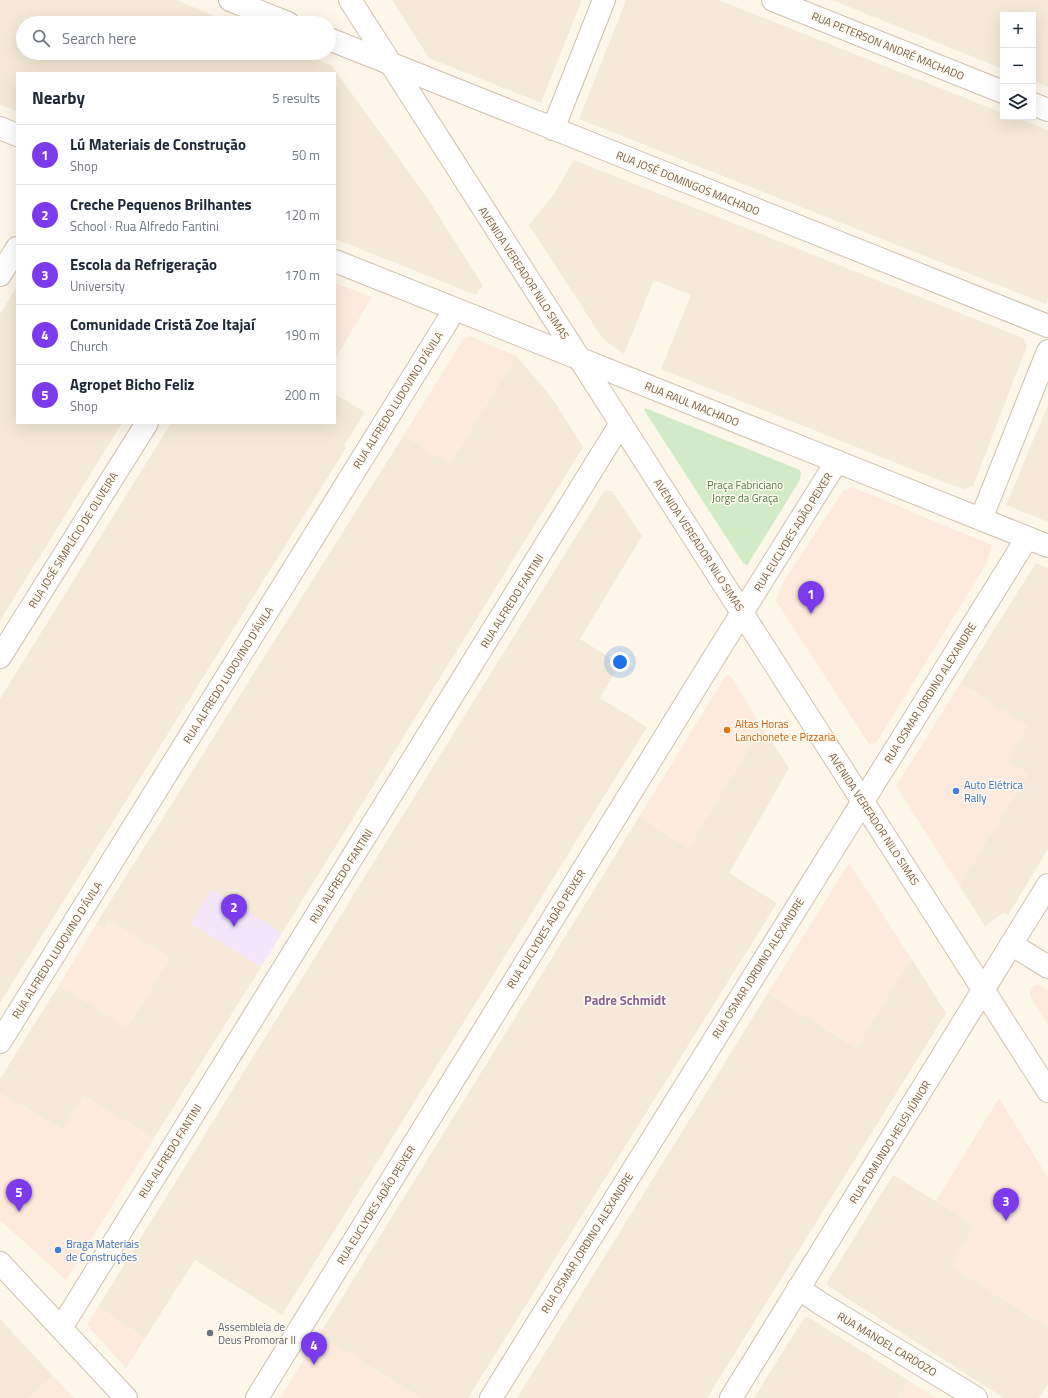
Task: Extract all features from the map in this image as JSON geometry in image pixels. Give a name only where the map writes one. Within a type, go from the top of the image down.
[{"type":"street","points":[[230,0],[270,16]]},
{"type":"street","name":"AVENIDA VEREADOR NILO SIMAS","points":[[350,0],[1048,1091]]},
{"type":"street","points":[[553,129],[604,0]]},
{"type":"street","name":"RUA PETERSON ANDRÉ MACHADO","points":[[773,0],[1000,91]]},
{"type":"street","name":"RUA JOSÉ DOMINGOS MACHADO","points":[[336,42],[1048,326]]},
{"type":"street","points":[[1036,105],[1048,110]]},
{"type":"street","points":[[0,128],[16,135]]},
{"type":"street","points":[[0,275],[16,250]]},
{"type":"street","name":"RUA RAUL MACHADO","points":[[336,261],[1048,546]]},
{"type":"street","name":"RUA ALFREDO LUDOVINO D'ÁVILA","points":[[0,1042],[455,308]]},
{"type":"street","points":[[981,519],[1048,351]]},
{"type":"street","name":"RUA ALFREDO FANTINI","points":[[61,1328],[621,423]]},
{"type":"street","name":"RUA JOSÉ SIMPLÍCIO DE OLIVEIRA","points":[[0,657],[146,424]]},
{"type":"street","name":"RUA EUCLYDES ADÃO PEIXER","points":[[257,1398],[742,612],[837,462]]},
{"type":"street","name":"RUA OSMAR JORDINO ALEXANDRE","points":[[491,1398],[1027,538]]},
{"type":"street","name":"RUA EDMUNDO HEUSI JÚNIOR","points":[[730,1398],[1048,885]]},
{"type":"street","points":[[1011,944],[1048,967]]},
{"type":"street","points":[[0,1263],[124,1397]]},
{"type":"street","name":"RUA MANOEL CARDOZO","points":[[798,1288],[820,1304],[976,1398]]},
{"type":"shaded area","points":[[0,0],[176,0],[214,16],[16,16],[16,60],[318,60],[332,66],[430,202],[483,286],[476,295],[336,239],[336,72],[16,72],[16,111],[0,105]]},
{"type":"shaded area","points":[[392,0],[582,0],[541,103],[429,58]]},
{"type":"shaded area","points":[[626,0],[719,0],[1000,112],[1000,120],[1022,120],[1048,130],[1048,299],[1046,304],[579,119]]},
{"type":"shaded area","points":[[832,0],[1048,0],[1048,87],[1036,82],[1036,12],[1000,12],[1000,68]]},
{"type":"shaded area","points":[[574,160],[1023,338],[1027,346],[973,486],[964,489],[949,484],[661,369],[691,295],[654,280],[624,354],[603,339],[529,225],[554,194]]},
{"type":"shaded area","points":[[336,283],[372,297],[336,357]]},
{"type":"shaded area","points":[[16,288],[16,424],[121,424],[0,621],[0,314]]},
{"type":"shaded area","points":[[470,336],[516,356],[450,464],[404,435],[464,338]]},
{"type":"shaded area","points":[[516,356],[550,395],[583,447],[282,933],[212,890],[191,924],[261,967],[154,1138],[84,1096],[63,1130],[0,1093],[0,1079],[59,985],[127,1027],[170,958],[109,921],[104,929],[96,924],[404,435],[450,464]]},
{"type":"shaded area","points":[[336,395],[365,412],[344,446],[346,448],[0,1003],[0,699],[170,424],[336,424]]},
{"type":"shaded area","points":[[1048,405],[1048,522],[1006,505]]},
{"type":"shaded area","points":[[852,487],[992,545],[987,563],[876,743],[869,744],[776,601],[782,584],[843,491]]},
{"type":"shaded area","points":[[604,491],[612,491],[642,536],[580,639],[620,664],[600,698],[647,727],[282,1315],[195,1260],[145,1338],[98,1307]]},
{"type":"shaded area","points":[[1036,563],[1048,568],[1048,849],[1008,915],[1003,913],[985,926],[959,885],[1028,774],[1007,760],[979,695],[960,684]]},
{"type":"shaded area","points":[[726,675],[730,675],[762,727],[688,848],[639,817]]},
{"type":"shaded area","points":[[960,684],[1028,726],[1007,760],[1028,774],[959,885],[896,786]]},
{"type":"shaded area","points":[[762,727],[789,768],[729,873],[777,903],[468,1398],[421,1398],[319,1335],[639,817],[688,848]]},
{"type":"shaded area","points":[[849,863],[911,958],[856,1048],[768,993]]},
{"type":"shaded area","points":[[212,889],[282,933],[261,967],[191,924]]},
{"type":"shaded area","points":[[110,921],[170,958],[126,1028],[59,985],[96,924],[104,929]]},
{"type":"shaded area","points":[[911,958],[946,1013],[707,1398],[517,1398],[768,993],[856,1048]]},
{"type":"shaded area","points":[[1036,985],[1042,986],[1048,990],[1048,1025],[1030,996],[1032,988]]},
{"type":"shaded area","points":[[0,1093],[62,1130],[84,1096],[154,1138],[66,1280],[0,1220]]},
{"type":"shaded area","points":[[999,1098],[1048,1178],[1048,1327],[950,1266],[975,1225],[936,1201]]},
{"type":"shaded area","points":[[893,1175],[975,1225],[991,1292],[1048,1327],[1048,1384],[1039,1398],[1004,1398],[828,1286],[827,1282]]},
{"type":"shaded area","points":[[98,1307],[145,1338],[126,1368],[87,1325]]},
{"type":"shaded area","points":[[808,1317],[909,1381],[898,1398],[754,1398],[804,1318]]},
{"type":"shaded area","points":[[0,1319],[53,1376],[29,1398],[0,1398]]},
{"type":"shaded area","points":[[319,1335],[409,1391],[421,1398],[280,1398]]},
{"type":"shaded area","points":[[53,1376],[74,1398],[29,1398],[38,1390]]},
{"type":"shaded area","points":[[909,1381],[936,1398],[898,1398]]},
{"type":"green space","name":"Praça Fabriciano Jorge da Graça","points":[[645,408],[800,470],[800,480],[747,565],[743,563],[644,410]]},
{"type":"place","name":"Lú Materiais de Construção","points":[[811,614]]},
{"type":"place","name":"Altas Horas Lanchonete e Pizzaria","points":[[727,730]]},
{"type":"place","name":"Auto Elétrica Rally","points":[[956,791]]},
{"type":"place","name":"Creche Pequenos Brilhantes","points":[[234,927]]},
{"type":"place","name":"Agropet Bicho Feliz","points":[[19,1212]]},
{"type":"place","name":"Escola da Refrigeração","points":[[1006,1221]]},
{"type":"place","name":"Braga Materiais de Construções","points":[[58,1250]]},
{"type":"place","name":"Assembleia de Deus Promorar II","points":[[210,1333]]},
{"type":"place","name":"Comunidade Cristã Zoe Itajaí","points":[[314,1365]]},
{"type":"district","name":"Padre Schmidt","points":[[625,1000]]}]
